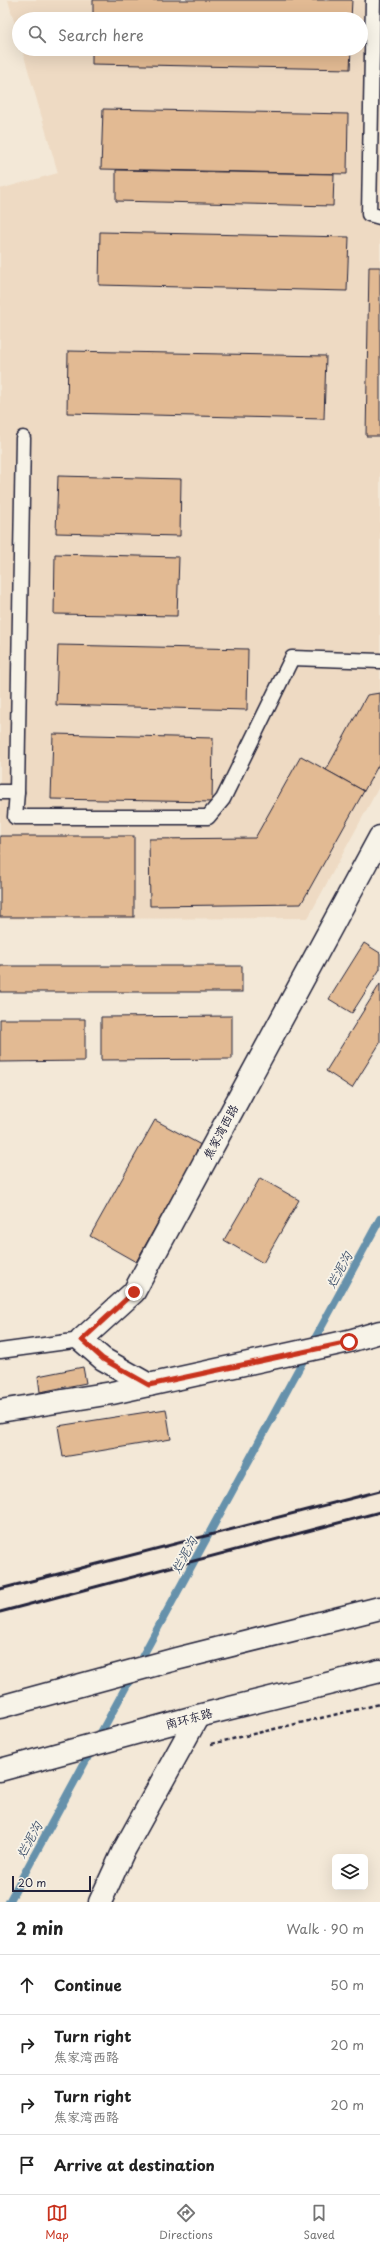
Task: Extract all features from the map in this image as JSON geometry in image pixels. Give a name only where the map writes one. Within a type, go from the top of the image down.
[{"type":"main road","name":"焦家湾西路","points":[[82,1340],[134,1292],[380,837]]},
{"type":"main road","points":[[0,1411],[199,1375],[349,1342],[380,1332]]},
{"type":"main road","points":[[82,1340],[103,1359],[149,1385]]},
{"type":"main road","points":[[0,1707],[176,1659],[380,1608]]},
{"type":"main road","name":"南环东路","points":[[4,1769],[198,1716],[380,1671]]},
{"type":"main road","points":[[100,1902],[122,1852],[198,1716]]},
{"type":"lane","points":[[373,0],[369,214],[380,218]]},
{"type":"lane","points":[[23,438],[16,818],[208,818],[223,800],[292,658],[380,661]]},
{"type":"lane","points":[[0,792],[17,792]]},
{"type":"lane","points":[[0,1350],[82,1340]]},
{"type":"path","points":[[178,1752],[380,1704]]},
{"type":"shaded area","points":[[8,0],[380,0],[380,785],[308,918],[0,919],[0,189],[58,173],[24,56],[368,56],[368,12],[12,12],[12,14]]},
{"type":"building","points":[[93,0],[352,0],[351,12],[93,12]]},
{"type":"building","points":[[92,56],[351,56],[350,69],[92,64]]},
{"type":"building","points":[[103,109],[348,114],[347,174],[101,169]]},
{"type":"building","points":[[116,170],[334,174],[333,206],[116,201]]},
{"type":"building","points":[[100,232],[349,237],[347,291],[99,285]]},
{"type":"building","points":[[369,267],[380,267],[380,436],[366,436]]},
{"type":"building","points":[[68,351],[326,356],[324,419],[67,413]]},
{"type":"building","points":[[58,476],[181,479],[180,536],[56,533]]},
{"type":"building","points":[[55,554],[179,557],[177,616],[54,614]]},
{"type":"building","points":[[58,645],[248,649],[247,710],[56,705]]},
{"type":"building","points":[[380,693],[380,762],[364,791],[326,770],[367,695]]},
{"type":"building","points":[[53,734],[213,738],[212,802],[51,799]]},
{"type":"building","points":[[301,756],[364,791],[301,904],[150,906],[149,839],[255,838]]},
{"type":"building","points":[[0,836],[134,836],[134,917],[0,917]]},
{"type":"building","points":[[364,943],[380,953],[380,969],[352,1013],[329,999]]},
{"type":"building","points":[[0,966],[242,966],[242,992],[0,992]]},
{"type":"building","points":[[380,984],[380,1043],[352,1088],[326,1071]]},
{"type":"building","points":[[232,1016],[232,1059],[101,1060],[101,1017]]},
{"type":"building","points":[[0,1019],[85,1019],[85,1061],[0,1062]]},
{"type":"building","points":[[155,1120],[201,1145],[136,1262],[90,1236]]},
{"type":"building","points":[[260,1178],[299,1200],[263,1263],[224,1240]]},
{"type":"building","points":[[83,1367],[86,1383],[40,1392],[38,1376]]},
{"type":"building","points":[[166,1409],[171,1439],[63,1457],[58,1426]]},
{"type":"waterway","name":"烂泥沟","points":[[9,1902],[380,1219]]},
{"type":"railway","points":[[0,1589],[380,1491]]},
{"type":"railway","points":[[0,1612],[380,1512]]},
{"type":"route","points":[[134,1292],[82,1340],[103,1359],[149,1385],[349,1342]]}]
